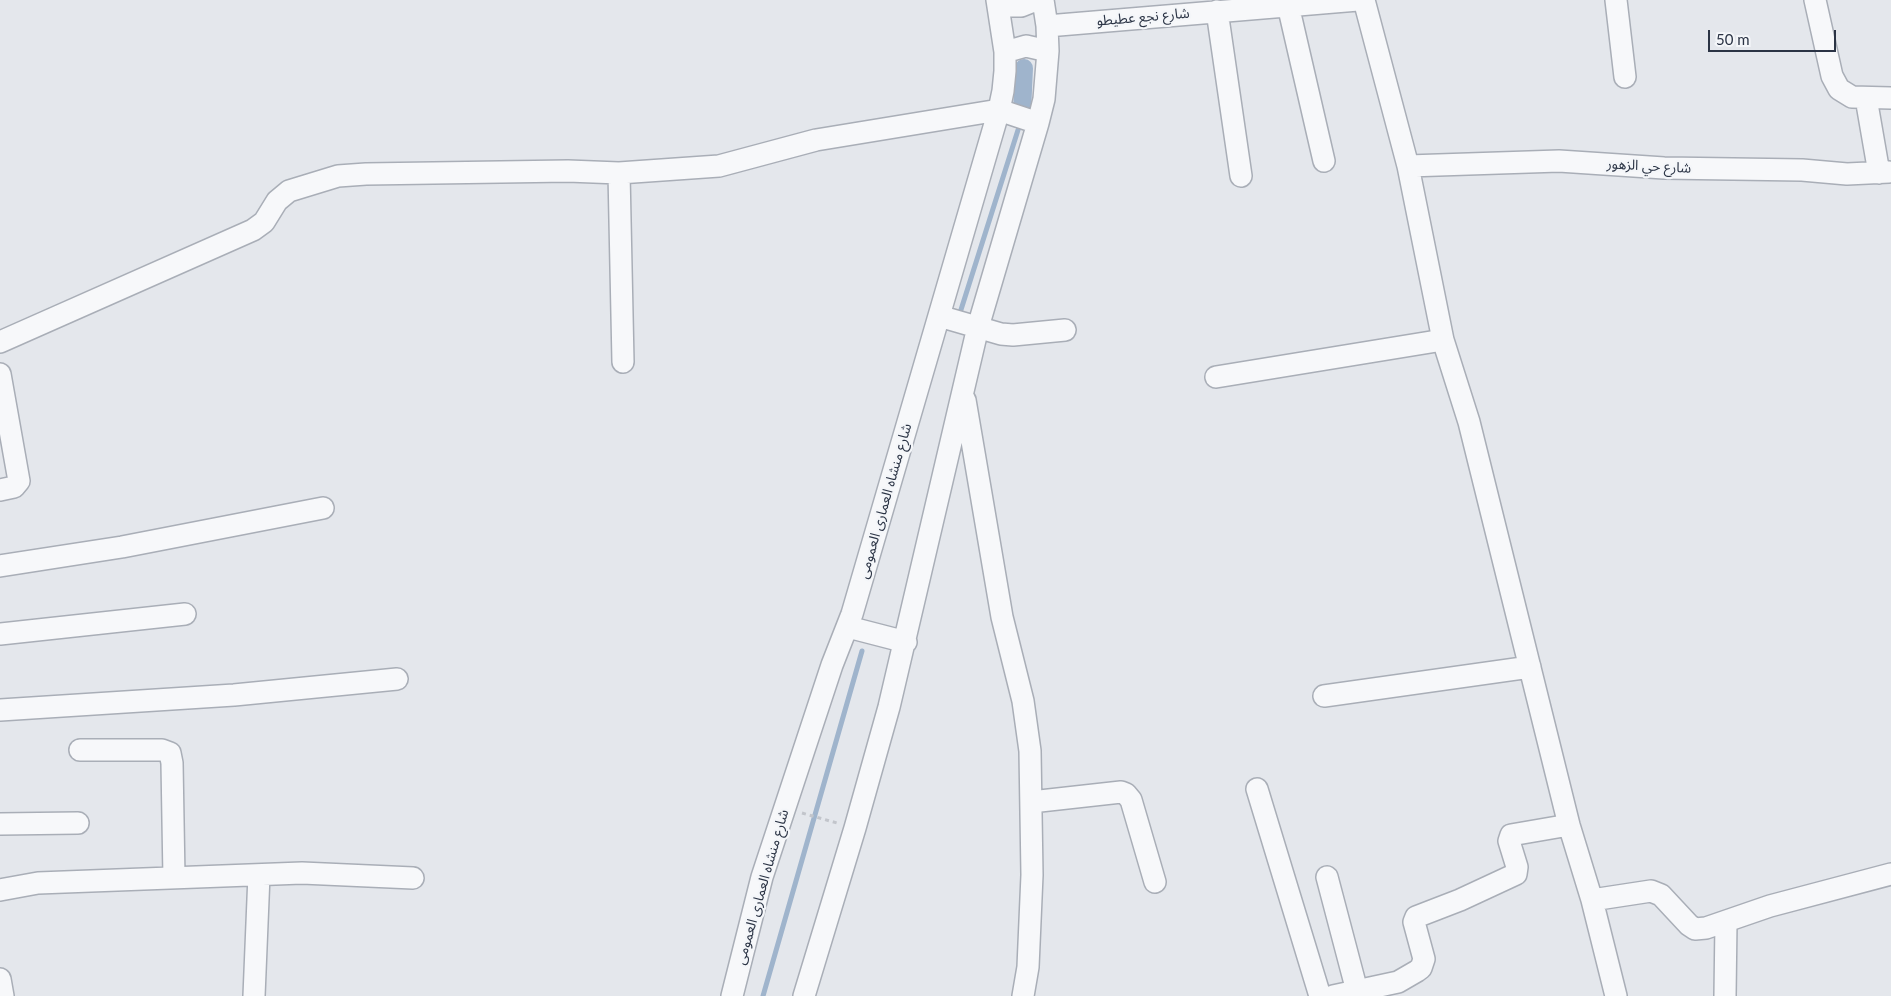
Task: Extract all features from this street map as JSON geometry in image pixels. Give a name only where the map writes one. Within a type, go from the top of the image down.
[{"type":"street","points":[[997,2],[1009,6],[1021,6],[1036,0]]},
{"type":"street","points":[[804,996],[872,772],[906,642],[978,327],[1038,123],[1045,91],[1048,51],[1043,0]]},
{"type":"street","name":"شارع نجع عطيطو","points":[[1047,26],[1358,0]]},
{"type":"street","points":[[1364,0],[1408,166],[1442,340],[1469,422],[1569,825],[1592,900],[1616,996]]},
{"type":"street","points":[[1616,0],[1625,77]]},
{"type":"street","points":[[1815,0],[1832,76],[1839,89],[1852,97],[1891,98]]},
{"type":"street","name":"شارع منشاه العمارى العمومى","points":[[732,996],[762,877],[832,664],[848,627],[999,110],[1005,72],[1005,52],[997,2]]},
{"type":"street","points":[[1288,6],[1324,161]]},
{"type":"street","points":[[1217,11],[1241,176]]},
{"type":"street","points":[[1005,52],[1026,46],[1048,51]]},
{"type":"street","name":"شارع حي الزهور","points":[[1408,166],[1552,161],[1664,168],[1802,170],[1847,174],[1884,172],[1866,98]]},
{"type":"street","points":[[0,342],[253,230],[264,222],[277,201],[289,192],[338,176],[568,171],[619,173],[719,166],[816,140],[999,110],[1038,123]]},
{"type":"street","points":[[619,173],[623,362]]},
{"type":"street","points":[[939,316],[1001,334],[1013,335],[1065,330]]},
{"type":"street","points":[[1216,377],[1442,340]]},
{"type":"street","points":[[0,374],[19,481],[14,487],[0,490]]},
{"type":"street","points":[[963,390],[1002,617],[1023,701],[1030,751],[1032,875],[1028,967],[1023,996]]},
{"type":"street","points":[[0,566],[122,547],[323,508]]},
{"type":"street","points":[[0,634],[185,614]]},
{"type":"street","points":[[848,627],[906,642]]},
{"type":"street","points":[[1324,696],[1530,668]]},
{"type":"street","points":[[0,710],[234,695],[397,679]]},
{"type":"street","points":[[80,750],[162,750],[170,753],[172,763],[174,878]]},
{"type":"street","points":[[1257,789],[1320,996]]},
{"type":"street","points":[[1031,802],[1121,792],[1126,794],[1131,800],[1155,882]]},
{"type":"street","points":[[0,824],[78,823]]},
{"type":"street","points":[[1333,996],[1371,991],[1398,982],[1421,968],[1424,959],[1414,922],[1416,917],[1460,900],[1516,874],[1517,867],[1509,841],[1511,835],[1569,825]]},
{"type":"street","points":[[0,890],[38,883],[259,874],[310,873],[413,878]]},
{"type":"street","points":[[254,996],[259,874]]},
{"type":"street","points":[[1592,900],[1652,891],[1662,895],[1689,925],[1695,928],[1706,928],[1770,906],[1891,874]]},
{"type":"street","points":[[1327,877],[1371,991]]},
{"type":"street","points":[[1725,996],[1726,922]]},
{"type":"street","points":[[0,979],[3,996]]},
{"type":"path","points":[[796,811],[836,823]]},
{"type":"waterway","points":[[1022,112],[1024,68]]},
{"type":"waterway","points":[[959,316],[1018,130]]},
{"type":"waterway","points":[[763,996],[862,651]]}]
